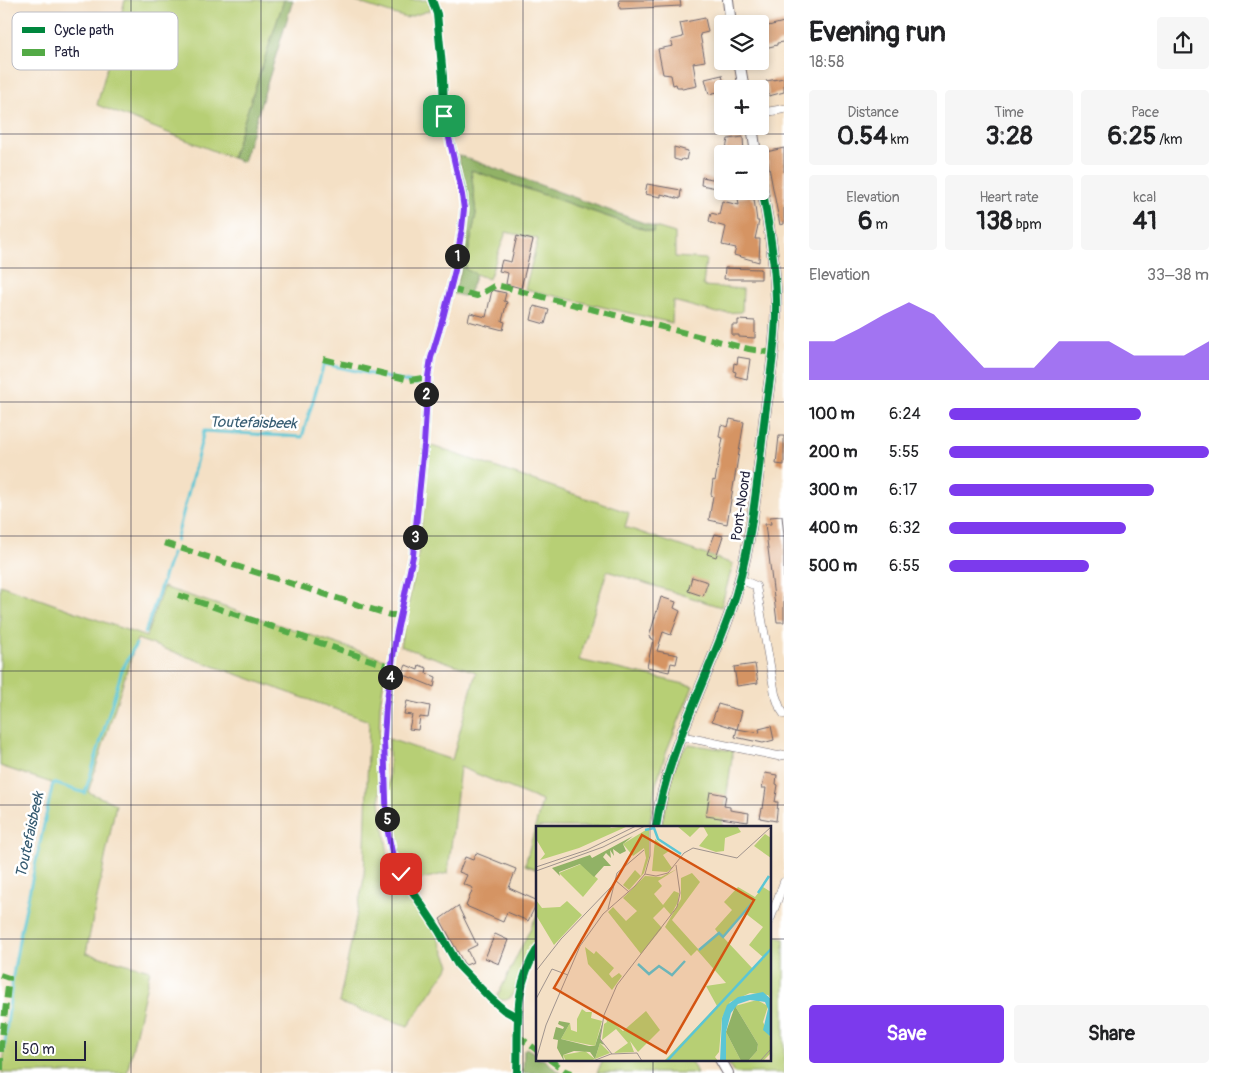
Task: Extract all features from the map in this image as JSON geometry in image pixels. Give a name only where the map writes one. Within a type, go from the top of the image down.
[{"type":"street","points":[[432,0],[437,14],[444,116],[464,209],[455,270],[431,358],[428,377],[413,556],[396,636],[386,706],[384,738],[386,810],[390,842],[396,863],[458,965],[490,998],[504,1010],[517,1017]]},
{"type":"street","points":[[728,0],[730,15]]},
{"type":"street","points":[[769,112],[784,109]]},
{"type":"street","name":"Pont-Noord","points":[[656,826],[665,784],[680,736],[730,613],[749,541],[773,348],[776,300],[774,254],[764,200]]},
{"type":"street","points":[[740,579],[756,586],[774,694],[784,714]]},
{"type":"street","points":[[680,736],[778,756],[784,755]]},
{"type":"street","points":[[772,915],[784,882]]},
{"type":"street","points":[[517,1073],[517,1017],[523,980],[536,952]]},
{"type":"street","points":[[721,1060],[728,1073]]},
{"type":"green space","points":[[125,0],[284,0],[232,158],[97,105],[106,70],[178,70],[178,12],[122,12]]},
{"type":"green space","points":[[284,0],[293,0],[243,162],[232,158]]},
{"type":"green space","points":[[350,0],[428,0],[431,10],[406,18]]},
{"type":"green space","points":[[458,155],[655,227],[653,232],[471,170],[476,214],[465,269],[476,274],[469,294],[463,296],[454,294],[461,270],[468,211]]},
{"type":"green space","points":[[471,170],[652,232],[655,227],[675,233],[675,257],[706,259],[703,286],[743,289],[742,312],[717,313],[673,301],[672,323],[525,289],[538,239],[506,232],[489,279],[465,270],[476,214]]},
{"type":"green space","points":[[429,445],[627,512],[629,513],[625,527],[733,564],[721,607],[607,571],[579,660],[693,686],[667,750],[656,784],[649,826],[536,826],[536,869],[525,865],[542,801],[460,767],[448,873],[413,881],[403,863],[392,830],[389,805],[389,739],[452,760],[476,672],[400,646],[418,557]]},
{"type":"green space","points":[[0,585],[146,637],[163,587],[387,660],[380,705],[379,737],[380,802],[388,855],[397,877],[436,933],[450,965],[408,1026],[339,1003],[364,878],[369,721],[137,639],[88,792],[116,804],[86,953],[150,970],[127,1073],[2,1073],[13,975],[52,783],[0,766]]},
{"type":"green space","points":[[689,744],[733,751],[722,826],[661,826],[673,770],[681,752]]},
{"type":"green space","points":[[536,917],[536,942],[528,953],[514,992],[506,1000],[501,1000],[497,997]]},
{"type":"green space","points":[[772,935],[784,939],[784,1073],[734,1073],[727,1060],[772,1060]]},
{"type":"green space","points":[[526,1048],[536,1054],[536,1060],[544,1060],[561,1073],[523,1073],[524,1050]]},
{"type":"green space","points":[[603,1060],[690,1060],[697,1073],[597,1073]]},
{"type":"building","points":[[619,0],[680,0],[681,6],[620,9]]},
{"type":"building","points":[[705,18],[708,32],[700,34],[705,61],[693,63],[697,86],[682,89],[682,87],[677,87],[676,84],[673,85],[671,75],[663,74],[658,49],[673,46],[671,40],[683,37],[680,23]]},
{"type":"building","points":[[784,22],[784,42],[769,47],[769,26]]},
{"type":"building","points":[[722,75],[723,80],[714,80],[714,93],[709,94],[705,79]]},
{"type":"building","points":[[784,78],[784,92],[769,96],[769,80]]},
{"type":"building","points":[[743,137],[743,145],[727,145],[728,139]]},
{"type":"building","points":[[674,147],[688,151],[686,160],[674,159]]},
{"type":"building","points":[[784,148],[784,224],[780,225],[769,168],[769,151]]},
{"type":"building","points":[[702,177],[714,179],[714,187],[701,185]]},
{"type":"building","points":[[647,184],[681,190],[680,199],[661,194],[661,197],[645,194]]},
{"type":"building","points":[[738,200],[754,200],[757,221],[759,221],[755,239],[760,239],[759,262],[734,255],[736,248],[722,245],[726,227],[709,221],[711,213],[719,215],[722,201],[739,205]]},
{"type":"building","points":[[517,236],[533,240],[521,288],[506,284],[508,273],[499,271],[502,260],[511,262]]},
{"type":"building","points":[[725,268],[761,269],[761,279],[724,279]]},
{"type":"building","points":[[492,290],[506,293],[504,301],[507,302],[502,321],[505,322],[503,330],[468,321],[470,313],[486,317]]},
{"type":"building","points":[[534,306],[549,310],[545,324],[531,320]]},
{"type":"building","points":[[738,320],[755,321],[755,338],[732,335],[732,325],[738,325]]},
{"type":"building","points":[[738,357],[750,359],[747,379],[735,376],[736,372],[733,371],[734,363],[737,364]]},
{"type":"building","points":[[730,419],[744,422],[727,524],[709,520],[713,496],[711,495],[713,480],[715,481],[723,438],[719,437],[721,425],[728,427]]},
{"type":"building","points":[[779,436],[784,436],[784,465],[776,464]]},
{"type":"building","points":[[782,516],[784,536],[784,622],[777,622],[765,524],[771,524],[770,517]]},
{"type":"building","points":[[715,534],[723,536],[716,557],[707,554]]},
{"type":"building","points":[[692,577],[708,582],[703,596],[688,591]]},
{"type":"building","points":[[661,597],[676,602],[674,608],[680,611],[671,635],[663,632],[657,651],[678,655],[676,664],[671,663],[669,672],[647,667],[653,639],[649,637]]},
{"type":"building","points":[[755,664],[758,683],[737,686],[734,667]]},
{"type":"building","points":[[406,665],[418,670],[419,665],[427,668],[426,673],[436,677],[434,687],[402,674]]},
{"type":"building","points":[[407,701],[430,706],[428,718],[420,717],[418,730],[409,729],[412,715],[404,714]]},
{"type":"building","points":[[718,704],[742,711],[737,729],[712,721]]},
{"type":"building","points":[[771,726],[774,740],[763,743],[735,737],[737,729],[760,733],[759,729]]},
{"type":"building","points":[[765,773],[777,775],[776,784],[778,785],[775,802],[778,802],[776,821],[760,818],[766,788],[762,788]]},
{"type":"building","points":[[710,792],[726,795],[724,806],[730,807],[730,810],[749,813],[748,822],[706,816]]},
{"type":"building","points":[[476,853],[516,869],[509,888],[536,900],[536,905],[528,921],[507,912],[503,922],[466,906],[473,888],[463,884],[467,875],[459,872],[465,857],[473,860]]},
{"type":"building","points":[[458,906],[477,945],[467,950],[473,962],[466,965],[440,919]]},
{"type":"building","points":[[495,934],[508,940],[499,964],[485,958]]},
{"type":"waterway","name":"Toutefaisbeek","points":[[176,541],[204,431],[302,437],[324,364],[417,384]]},
{"type":"waterway","name":"Toutefaisbeek","points":[[145,633],[172,553]]},
{"type":"waterway","name":"Toutefaisbeek","points":[[4,1050],[20,935],[53,783],[85,793],[122,670],[136,644]]},
{"type":"marked path","points":[[450,289],[477,296],[496,285],[749,349],[773,353]]},
{"type":"marked path","points":[[323,359],[410,380],[428,377]]},
{"type":"marked path","points":[[164,543],[390,615],[401,615]]},
{"type":"marked path","points":[[178,595],[391,667]]},
{"type":"marked path","points":[[0,975],[9,978],[1,1046],[1,1073]]},
{"type":"marked path","points":[[517,1035],[536,1049]]},
{"type":"marked path","points":[[550,1060],[565,1071],[572,1073]]},
{"type":"cycle path","points":[[432,0],[437,14],[443,77],[444,116],[463,195],[464,209],[455,270],[431,358],[428,377],[424,445],[413,556],[396,636],[386,706],[384,738],[387,828],[392,852],[401,874],[439,931],[458,965],[490,998],[504,1010],[517,1017]]},
{"type":"cycle path","points":[[656,826],[669,771],[730,613],[749,540],[773,357],[776,313],[772,252],[764,200]]},
{"type":"cycle path","points":[[517,1073],[520,993],[524,978],[536,952]]},
{"type":"route","points":[[401,874],[392,852],[387,828],[384,738],[386,706],[396,636],[413,556],[420,499],[428,377],[431,358],[455,270],[464,209],[444,116]]}]
